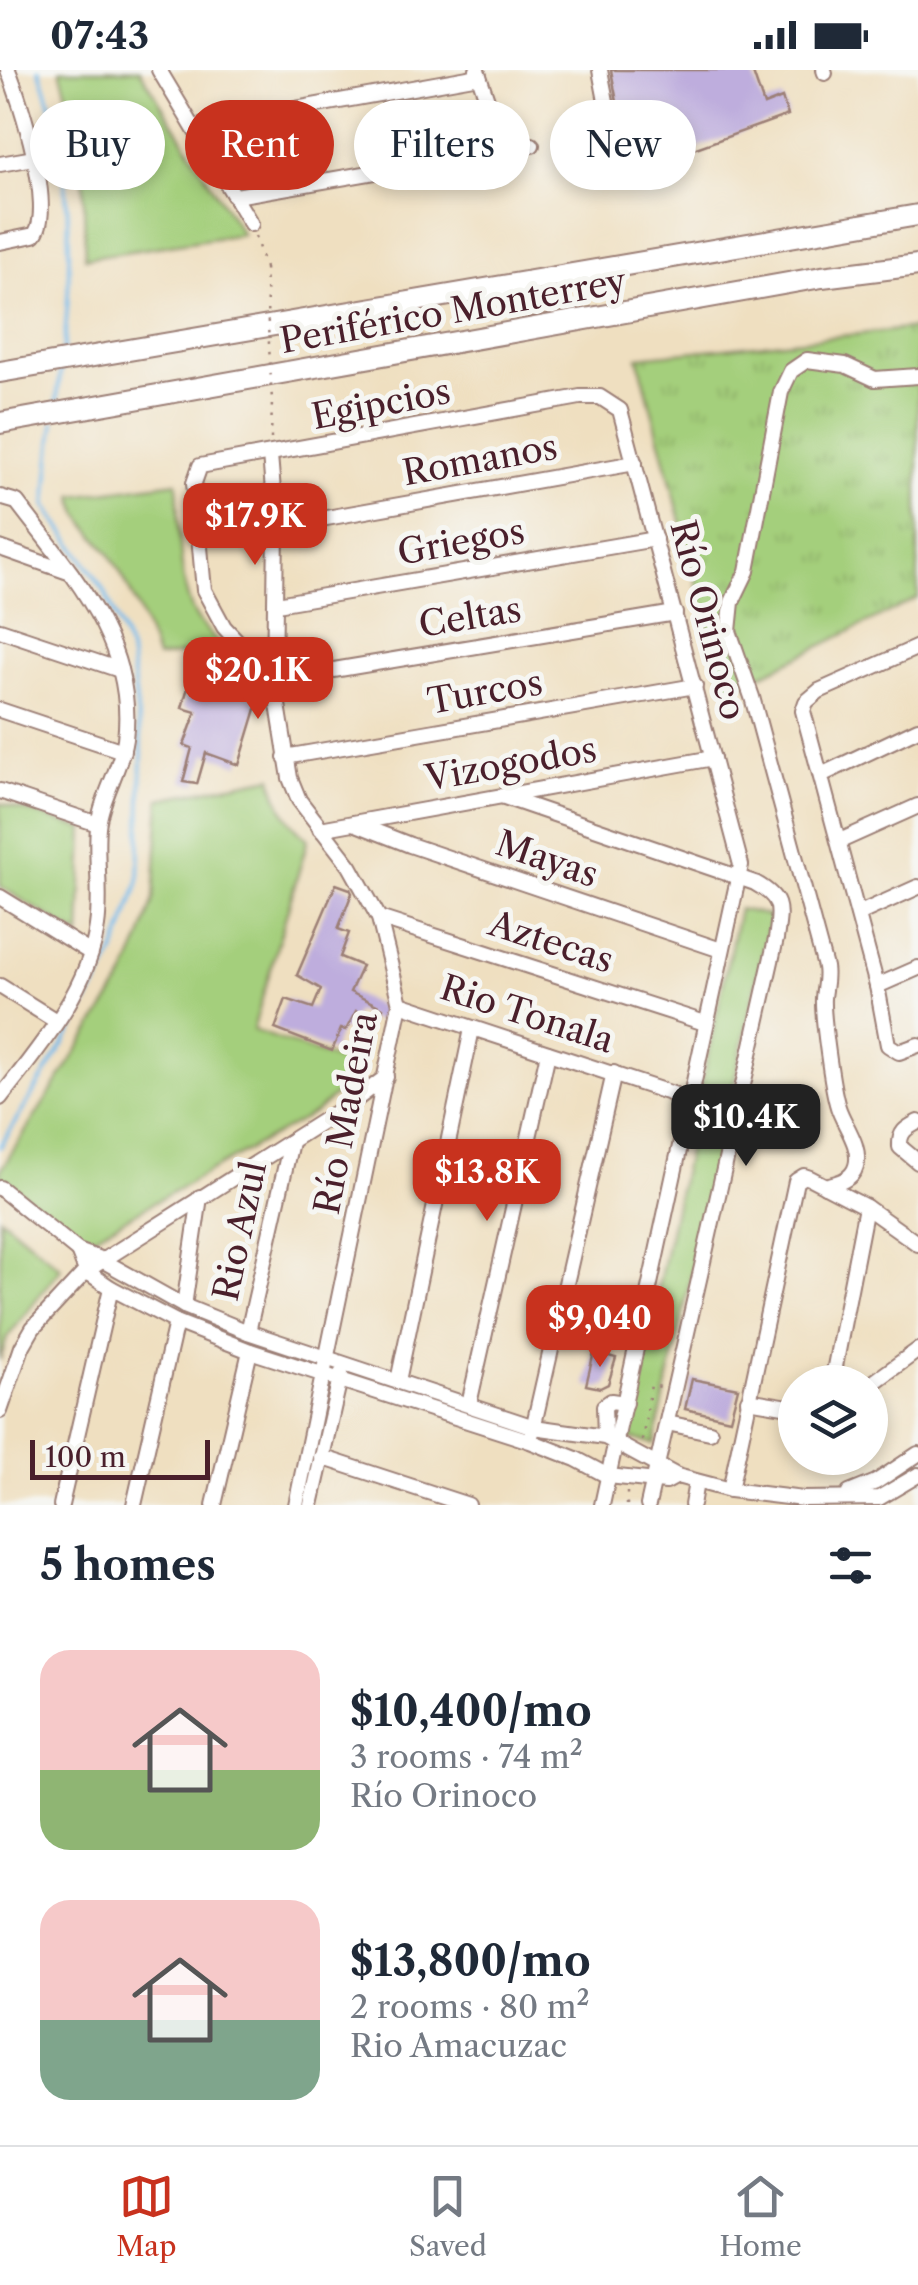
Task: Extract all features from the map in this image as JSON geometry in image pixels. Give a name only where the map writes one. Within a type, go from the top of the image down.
[{"type":"highway","name":"Periférico Monterrey","points":[[0,372],[918,215]]},
{"type":"highway","name":"Periférico Monterrey","points":[[0,423],[822,277],[918,265]]},
{"type":"street","points":[[160,70],[185,111]]},
{"type":"street","points":[[600,70],[606,100]]},
{"type":"street","points":[[334,100],[478,73],[487,100]]},
{"type":"street","points":[[7,79],[30,146]]},
{"type":"street","points":[[0,164],[30,159]]},
{"type":"street","points":[[236,196],[354,176]]},
{"type":"street","points":[[0,242],[38,232],[42,223],[38,190]]},
{"type":"street","points":[[232,190],[251,224]]},
{"type":"street","points":[[825,1186],[848,1178],[856,1169],[857,1159],[848,1125],[837,1106],[823,1000],[825,967],[752,697],[729,631],[730,616],[732,602],[748,571],[781,392],[791,371],[808,360],[846,365],[875,378],[918,376]]},
{"type":"street","name":"Egipcios","points":[[274,680],[224,627],[211,606],[200,572],[194,484],[197,470],[206,463],[270,456],[592,396]]},
{"type":"street","name":"Río Orinoco","points":[[592,396],[607,399],[620,410],[741,857],[625,1403],[611,1439],[602,1505]]},
{"type":"street","name":"Río Madeira","points":[[270,456],[276,526],[274,680],[285,757],[299,800],[350,866],[380,918],[400,1004],[324,1366],[307,1487],[311,1505]]},
{"type":"street","name":"Romanos","points":[[276,526],[635,464]]},
{"type":"street","points":[[0,497],[16,502],[104,623],[120,670],[126,718],[122,751],[98,824],[100,895],[91,953],[56,1021],[6,1078],[0,1098]]},
{"type":"street","name":"Griegos","points":[[277,604],[654,539]]},
{"type":"street","points":[[0,548],[72,574]]},
{"type":"street","name":"Celtas","points":[[274,680],[676,613]]},
{"type":"street","points":[[0,630],[120,670]]},
{"type":"street","points":[[918,647],[819,691],[806,702],[804,718],[840,841],[888,1045],[899,1052],[918,1045]]},
{"type":"street","name":"Turcos","points":[[285,757],[695,686]]},
{"type":"street","points":[[0,710],[122,751]]},
{"type":"street","points":[[821,775],[918,729]]},
{"type":"street","name":"Vizogodos","points":[[320,828],[713,758]]},
{"type":"street","points":[[0,790],[98,824]]},
{"type":"street","points":[[504,798],[738,876],[776,896],[779,920],[648,1505]]},
{"type":"street","points":[[840,841],[918,806]]},
{"type":"street","name":"Mayas","points":[[354,823],[721,950]]},
{"type":"street","points":[[858,914],[918,886]]},
{"type":"street","points":[[0,897],[91,953]]},
{"type":"street","name":"Aztecas","points":[[380,918],[705,1023]]},
{"type":"street","points":[[877,986],[918,968]]},
{"type":"street","points":[[0,986],[56,1021]]},
{"type":"street","name":"Rio Tonala","points":[[400,1004],[692,1100]]},
{"type":"street","points":[[398,1382],[472,1029]]},
{"type":"street","points":[[469,1404],[548,1054]]},
{"type":"street","points":[[532,1434],[614,1073]]},
{"type":"street","points":[[0,1411],[22,1348],[34,1328],[86,1271],[386,1077]]},
{"type":"street","points":[[918,1122],[906,1128],[900,1137],[900,1147],[918,1162]]},
{"type":"street","name":"Rio Azul","points":[[248,1332],[291,1142]]},
{"type":"street","points":[[730,1490],[796,1181],[804,1176],[825,1186],[866,1208],[918,1244]]},
{"type":"street","points":[[0,1188],[78,1251],[100,1259],[184,1306],[324,1366],[532,1434],[611,1439],[678,1476],[799,1502],[878,1495],[918,1475]]},
{"type":"street","points":[[184,1306],[200,1197]]},
{"type":"street","points":[[835,1365],[866,1208]]},
{"type":"street","points":[[78,1251],[86,1271],[176,1322],[250,1351],[324,1366]]},
{"type":"street","points":[[61,1505],[111,1288]]},
{"type":"street","points":[[134,1505],[176,1322]]},
{"type":"street","points":[[888,1372],[918,1350]]},
{"type":"street","name":"Rio Azul","points":[[214,1505],[250,1351]]},
{"type":"street","points":[[341,1372],[398,1382],[469,1404],[608,1476],[666,1482],[678,1476]]},
{"type":"street","name":"Río Madeira","points":[[296,1505],[322,1457],[341,1372]]},
{"type":"street","points":[[748,1400],[778,1405]]},
{"type":"street","points":[[666,1422],[710,1432]]},
{"type":"street","points":[[878,1495],[918,1454]]},
{"type":"street","points":[[322,1457],[468,1505]]},
{"type":"street","points":[[692,1505],[696,1482]]},
{"type":"path","points":[[251,224],[265,268],[272,401],[270,456]]},
{"type":"path","points":[[639,1455],[651,1385],[674,1390]]},
{"type":"path","points":[[627,1505],[632,1478]]},
{"type":"green space","points":[[60,70],[140,70],[159,100],[69,100]]},
{"type":"green space","points":[[165,110],[185,142],[185,190],[215,190],[242,234],[85,258],[84,190],[165,190]]},
{"type":"green space","points":[[918,328],[918,598],[725,689],[638,357]]},
{"type":"green space","points":[[177,482],[185,588],[196,617],[223,648],[157,658],[127,586],[80,514],[73,496]]},
{"type":"green space","points":[[272,777],[284,811],[308,839],[253,1030],[364,1069],[316,1112],[85,1241],[0,1176],[0,1171],[123,980],[140,941],[154,899],[160,799]]},
{"type":"green space","points":[[0,803],[84,829],[80,936],[0,886]]},
{"type":"green space","points":[[739,909],[771,916],[654,1444],[626,1437]]},
{"type":"green space","points":[[0,1217],[61,1268],[7,1338],[0,1360]]},
{"type":"building","points":[[611,70],[752,70],[764,105],[782,98],[788,115],[696,148],[696,100],[617,100]]},
{"type":"building","points":[[196,659],[217,665],[210,682],[259,699],[239,765],[206,753],[197,784],[183,782],[192,748],[184,745],[196,712],[182,708]]},
{"type":"building","points":[[336,884],[352,893],[338,929],[349,933],[340,957],[362,966],[350,992],[383,1008],[379,1022],[356,1011],[346,1030],[341,1029],[332,1051],[275,1029],[286,999],[313,1008],[321,989],[297,975]]},
{"type":"building","points":[[594,1352],[616,1358],[608,1384],[600,1388],[586,1385]]},
{"type":"building","points":[[692,1379],[738,1388],[730,1419],[685,1409]]},
{"type":"waterway","points":[[39,70],[58,138],[68,210],[69,282],[63,353]]},
{"type":"waterway","points":[[56,407],[61,367]]},
{"type":"waterway","points":[[0,1147],[116,950],[139,881],[142,752],[130,651],[104,590],[46,506],[54,422]]}]
